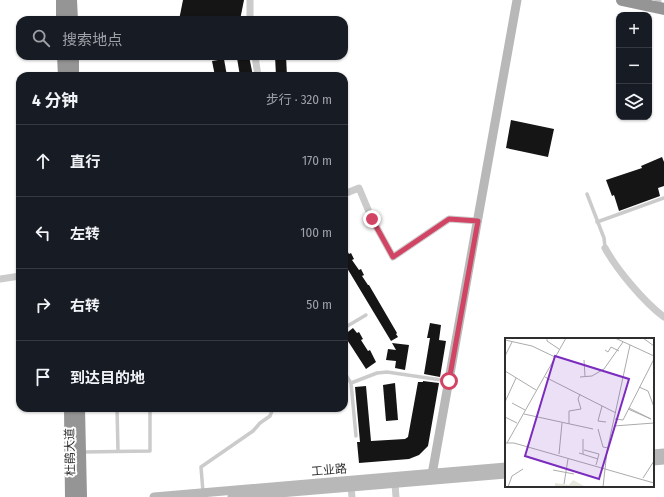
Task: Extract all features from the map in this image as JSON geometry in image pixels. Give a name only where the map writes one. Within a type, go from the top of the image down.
[{"type":"highway","points":[[62,0],[62,16]]},
{"type":"highway","points":[[71,0],[72,16]]},
{"type":"highway","points":[[622,0],[659,3]]},
{"type":"highway","points":[[63,60],[64,72]]},
{"type":"highway","points":[[73,60],[73,72]]},
{"type":"highway","name":"杜鹃大道","points":[[70,412],[71,497]]},
{"type":"highway","name":"杜鹃大道","points":[[79,412],[81,497]]},
{"type":"main road","points":[[432,477],[517,0]]},
{"type":"main road","points":[[654,454],[664,453]]},
{"type":"main road","points":[[654,461],[664,460]]},
{"type":"main road","name":"工业路","points":[[232,497],[395,484],[432,477],[505,467]]},
{"type":"main road","name":"工业路","points":[[154,497],[203,492],[432,477],[505,474]]},
{"type":"street","points":[[250,0],[250,16]]},
{"type":"street","points":[[256,60],[257,72]]},
{"type":"street","points":[[348,192],[359,188],[372,219],[393,257],[449,219],[478,221]]},
{"type":"street","points":[[605,248],[613,263],[653,308],[664,317]]},
{"type":"street","points":[[0,279],[16,277]]},
{"type":"street","points":[[395,484],[396,497]]},
{"type":"street","points":[[351,487],[352,497]]},
{"type":"lane","points":[[587,194],[604,238],[605,248]]},
{"type":"lane","points":[[597,222],[664,198]]},
{"type":"lane","points":[[348,326],[366,315]]},
{"type":"lane","points":[[351,384],[377,372],[387,372],[449,381]]},
{"type":"lane","points":[[348,379],[351,384],[356,436]]},
{"type":"lane","points":[[117,412],[118,451]]},
{"type":"lane","points":[[80,452],[150,451],[150,412]]},
{"type":"lane","points":[[203,492],[201,466],[253,432],[260,423],[270,416],[272,412]]},
{"type":"building","points":[[183,0],[244,0],[241,16],[180,16]]},
{"type":"building","points":[[224,60],[226,72],[214,72],[212,61]]},
{"type":"building","points":[[237,60],[250,60],[252,72],[239,72]]},
{"type":"building","points":[[275,60],[286,60],[287,72],[276,72]]},
{"type":"building","points":[[511,120],[554,129],[548,157],[506,148]]},
{"type":"building","points":[[662,157],[664,162],[664,186],[658,188],[660,196],[619,211],[614,195],[612,196],[606,180],[642,168],[641,166]]},
{"type":"building","points":[[348,252],[349,254],[351,253],[354,259],[352,260],[359,270],[361,269],[364,275],[362,276],[369,285],[397,333],[396,334],[398,337],[391,341],[348,270]]},
{"type":"building","points":[[430,323],[441,325],[439,340],[446,341],[440,377],[424,374],[430,338],[427,338]]},
{"type":"building","points":[[353,328],[357,333],[359,332],[363,339],[361,340],[368,351],[370,350],[376,362],[366,369],[348,341],[348,332]]},
{"type":"building","points":[[392,343],[409,345],[405,370],[395,368],[396,361],[386,360],[388,349],[396,350]]},
{"type":"building","points":[[423,381],[439,383],[428,446],[419,455],[409,459],[359,463],[357,442],[360,442],[355,387],[366,386],[371,441],[405,439],[408,437],[418,382]]},
{"type":"building","points":[[395,383],[398,420],[386,421],[383,385]]},
{"type":"route","points":[[372,219],[393,257],[449,219],[478,221],[449,381]]}]
